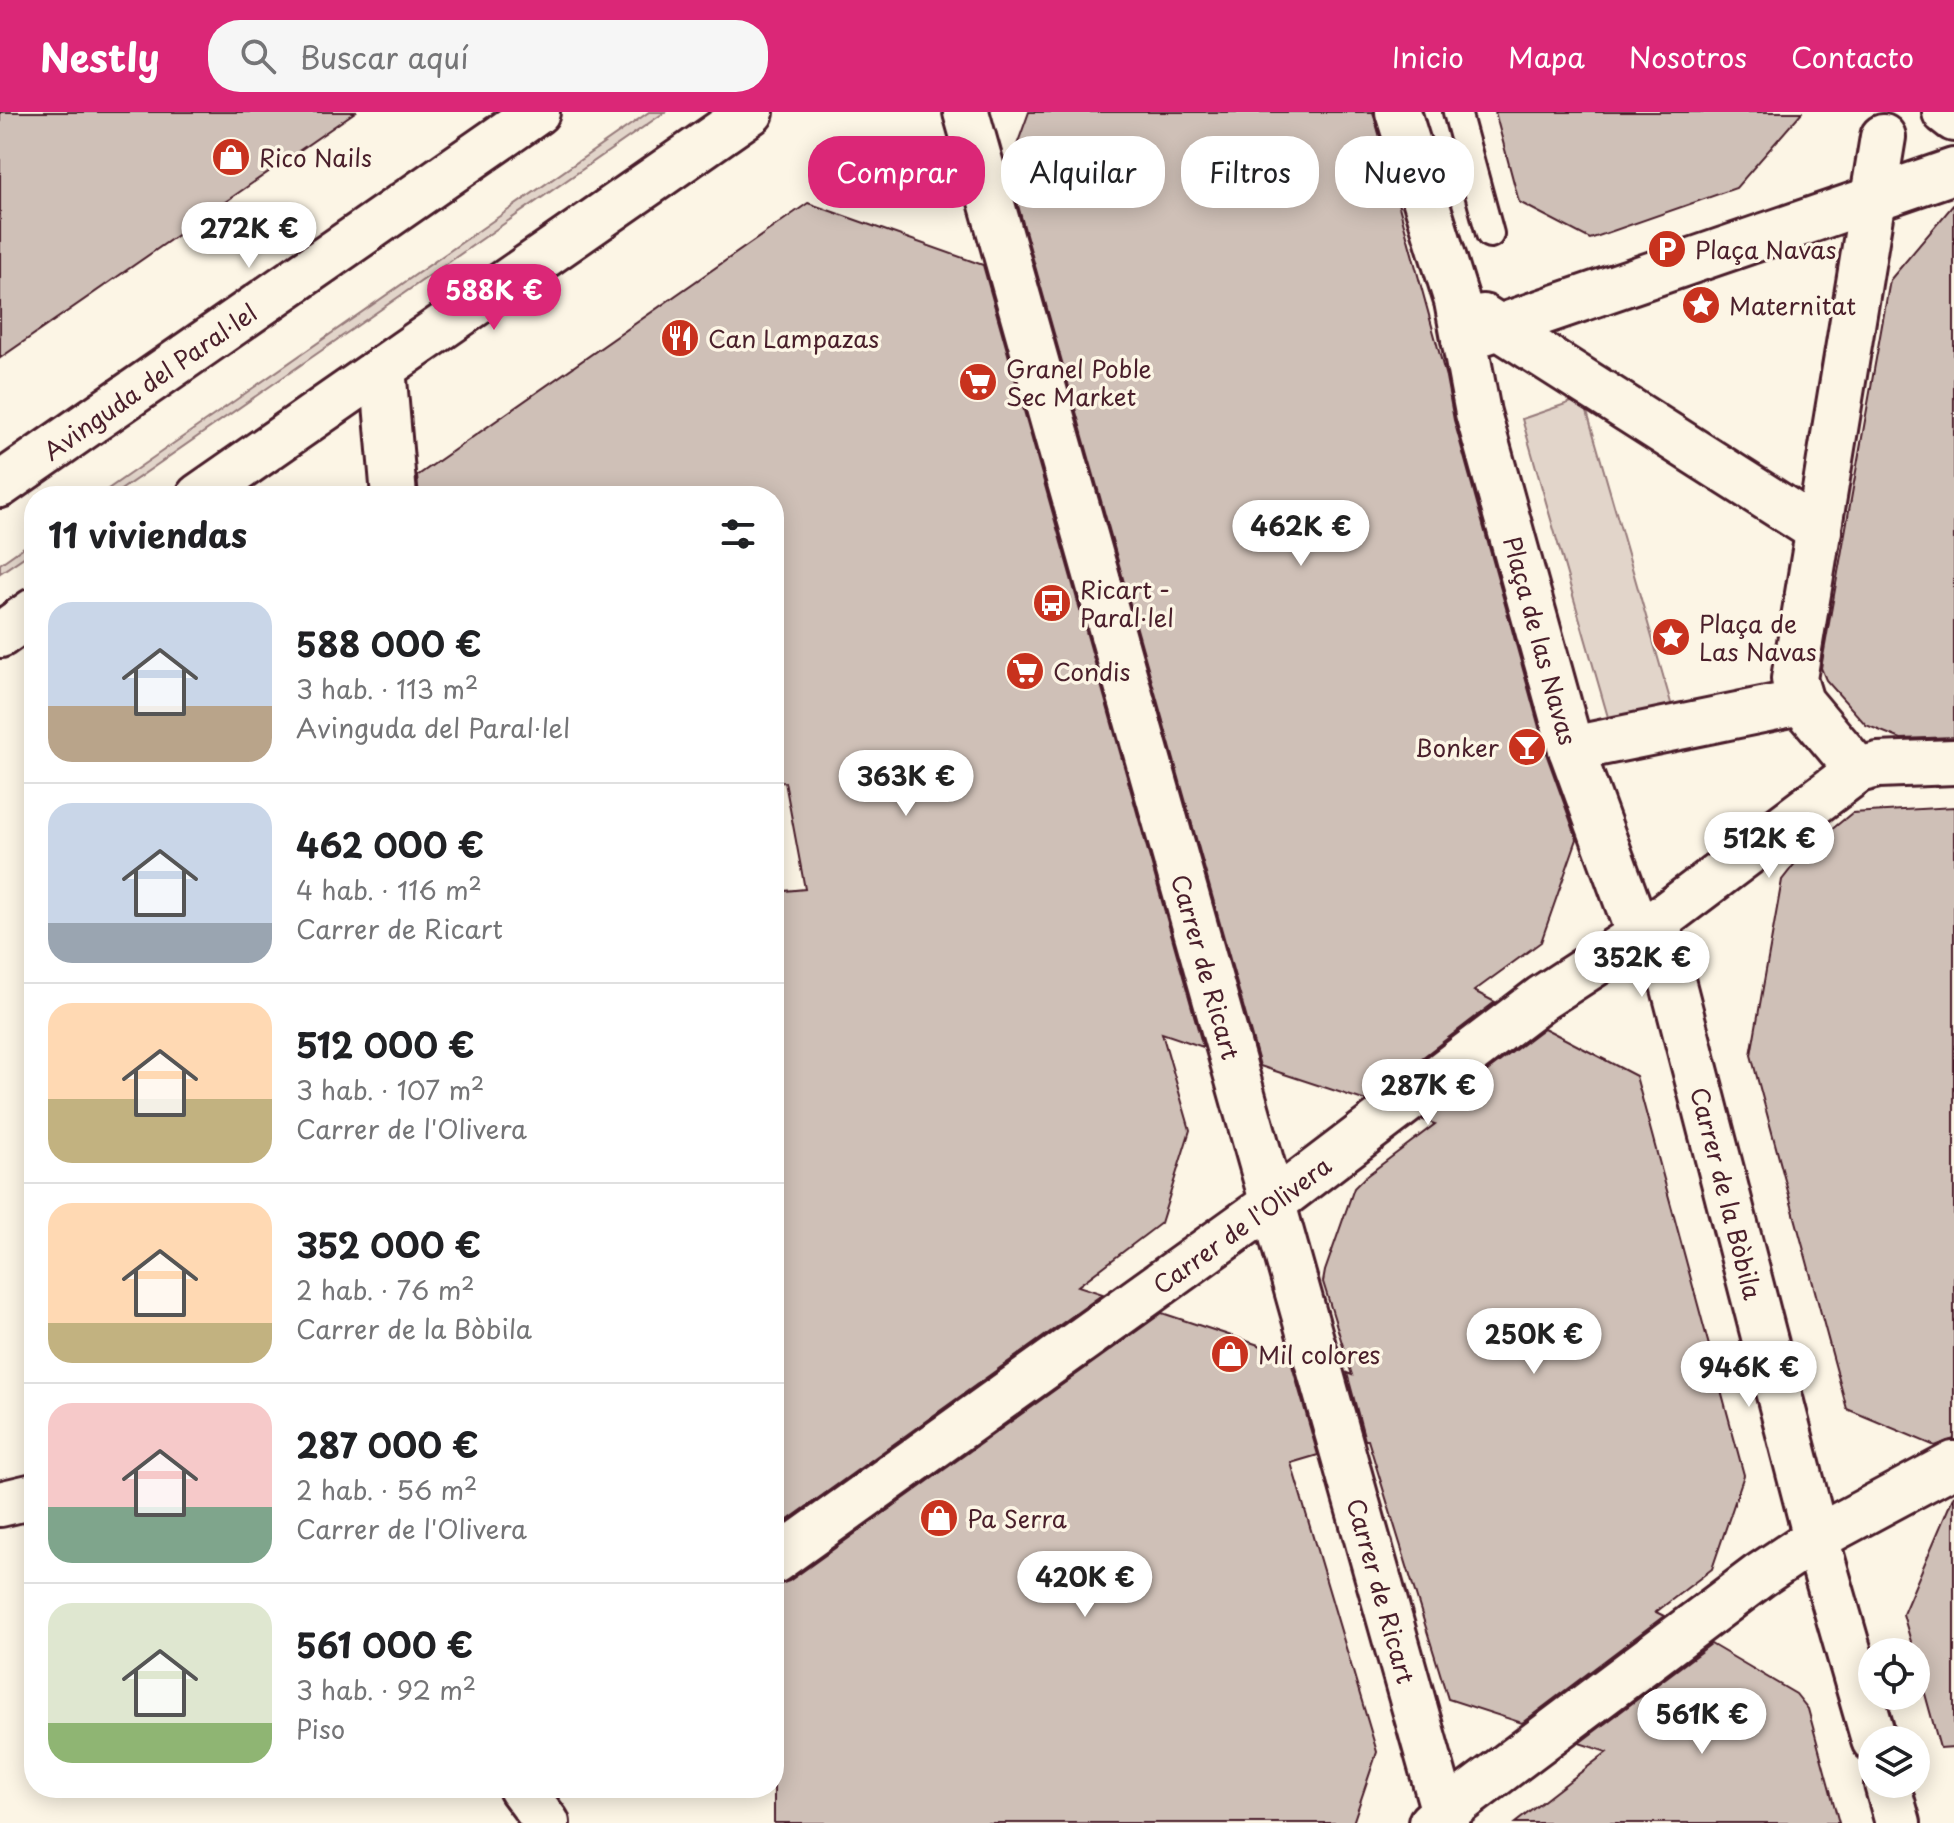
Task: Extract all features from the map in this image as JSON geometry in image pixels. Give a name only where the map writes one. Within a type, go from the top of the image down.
[{"type":"street","name":"Avinguda del Paral·lel","points":[[0,485],[537,112]]},
{"type":"street","points":[[213,486],[751,112]]},
{"type":"street","name":"Carrer de Ricart","points":[[966,112],[1273,1203],[1441,1819]]},
{"type":"street","name":"Plaça de las Navas","points":[[1398,112],[1473,322],[1478,413],[1571,749],[1648,928]]},
{"type":"street","points":[[1945,112],[1954,119]]},
{"type":"street","points":[[1858,770],[1801,702],[1794,679],[1883,137]]},
{"type":"street","points":[[1473,322],[1873,200],[1954,171]]},
{"type":"street","points":[[1473,322],[1819,531]]},
{"type":"street","points":[[383,368],[393,486]]},
{"type":"street","points":[[0,635],[24,618]]},
{"type":"street","points":[[1571,749],[1801,702]]},
{"type":"street","name":"Carrer de l'Olivera","points":[[784,1554],[1273,1203],[1542,998],[1648,928],[1858,770],[1878,765],[1954,762]]},
{"type":"street","name":"Carrer de la Bòbila","points":[[1648,928],[1870,1726]]},
{"type":"street","points":[[1441,1819],[1759,1576],[1816,1538],[1954,1464]]},
{"type":"street","points":[[0,1504],[24,1498]]},
{"type":"street","points":[[528,1798],[547,1823]]},
{"type":"street","points":[[1891,1798],[1898,1823]]},
{"type":"lane","points":[[1457,112],[1490,234]]},
{"type":"shaded area","points":[[649,112],[665,112],[126,486],[112,486]]},
{"type":"shaded area","points":[[1583,398],[1673,710],[1612,731],[1522,419]]},
{"type":"shaded area","points":[[24,547],[24,557],[0,573],[0,564]]},
{"type":"building","points":[[0,112],[355,112],[0,358]]},
{"type":"building","points":[[1029,112],[1373,112],[1380,136],[1335,136],[1335,208],[1399,208],[1446,377],[1454,420],[1547,756],[1577,839],[1541,942],[1474,991],[1495,1002],[1366,1101],[1260,1066],[1019,208],[1165,208],[1165,136],[1020,136]]},
{"type":"building","points":[[1495,112],[1802,112],[1736,188],[1590,239],[1519,202]]},
{"type":"building","points":[[808,203],[808,208],[822,208],[983,265],[1203,1047],[1162,1033],[1190,1130],[1161,1223],[1078,1286],[1103,1294],[784,1523],[784,891],[805,889],[784,782],[784,486],[418,486],[417,476]]},
{"type":"building","points":[[1954,204],[1954,737],[1901,739],[1866,725],[1826,680],[1821,668],[1890,280]]},
{"type":"building","points":[[1954,807],[1954,1439],[1935,1446],[1847,1409],[1751,1055],[1782,880],[1804,852],[1852,813]]},
{"type":"building","points":[[1544,1028],[1636,1076],[1744,1475],[1712,1569],[1656,1612],[1664,1616],[1522,1723],[1448,1699],[1368,1440],[1365,1440],[1347,1373],[1352,1375],[1323,1282],[1354,1188],[1435,1124],[1423,1120]]},
{"type":"building","points":[[1162,1313],[1289,1355],[1318,1455],[1291,1463],[1377,1752],[1353,1823],[774,1823],[774,1798],[784,1798],[784,1583]]},
{"type":"building","points":[[1954,1495],[1954,1747],[1940,1748],[1930,1710],[1930,1638],[1910,1638],[1903,1614]]},
{"type":"building","points":[[1711,1644],[1796,1694],[1808,1709],[1839,1823],[1515,1823],[1607,1752],[1579,1743]]},
{"type":"place","name":"Rico Nails","points":[[231,157]]},
{"type":"place","name":"Plaça Navas","points":[[1667,249]]},
{"type":"place","name":"Maternitat","points":[[1701,305]]},
{"type":"place","name":"Can Lampazas","points":[[680,338]]},
{"type":"place","name":"Granel Poble Sec Market","points":[[978,382]]},
{"type":"place","name":"Ricart - Paral·lel","points":[[1052,603]]},
{"type":"place","name":"Plaça de Las Navas","points":[[1671,637]]},
{"type":"place","name":"Condis","points":[[1025,671]]},
{"type":"place","name":"Bonker","points":[[1527,747]]},
{"type":"place","name":"Mil colores","points":[[1230,1354]]},
{"type":"place","name":"Pa Serra","points":[[939,1518]]}]
